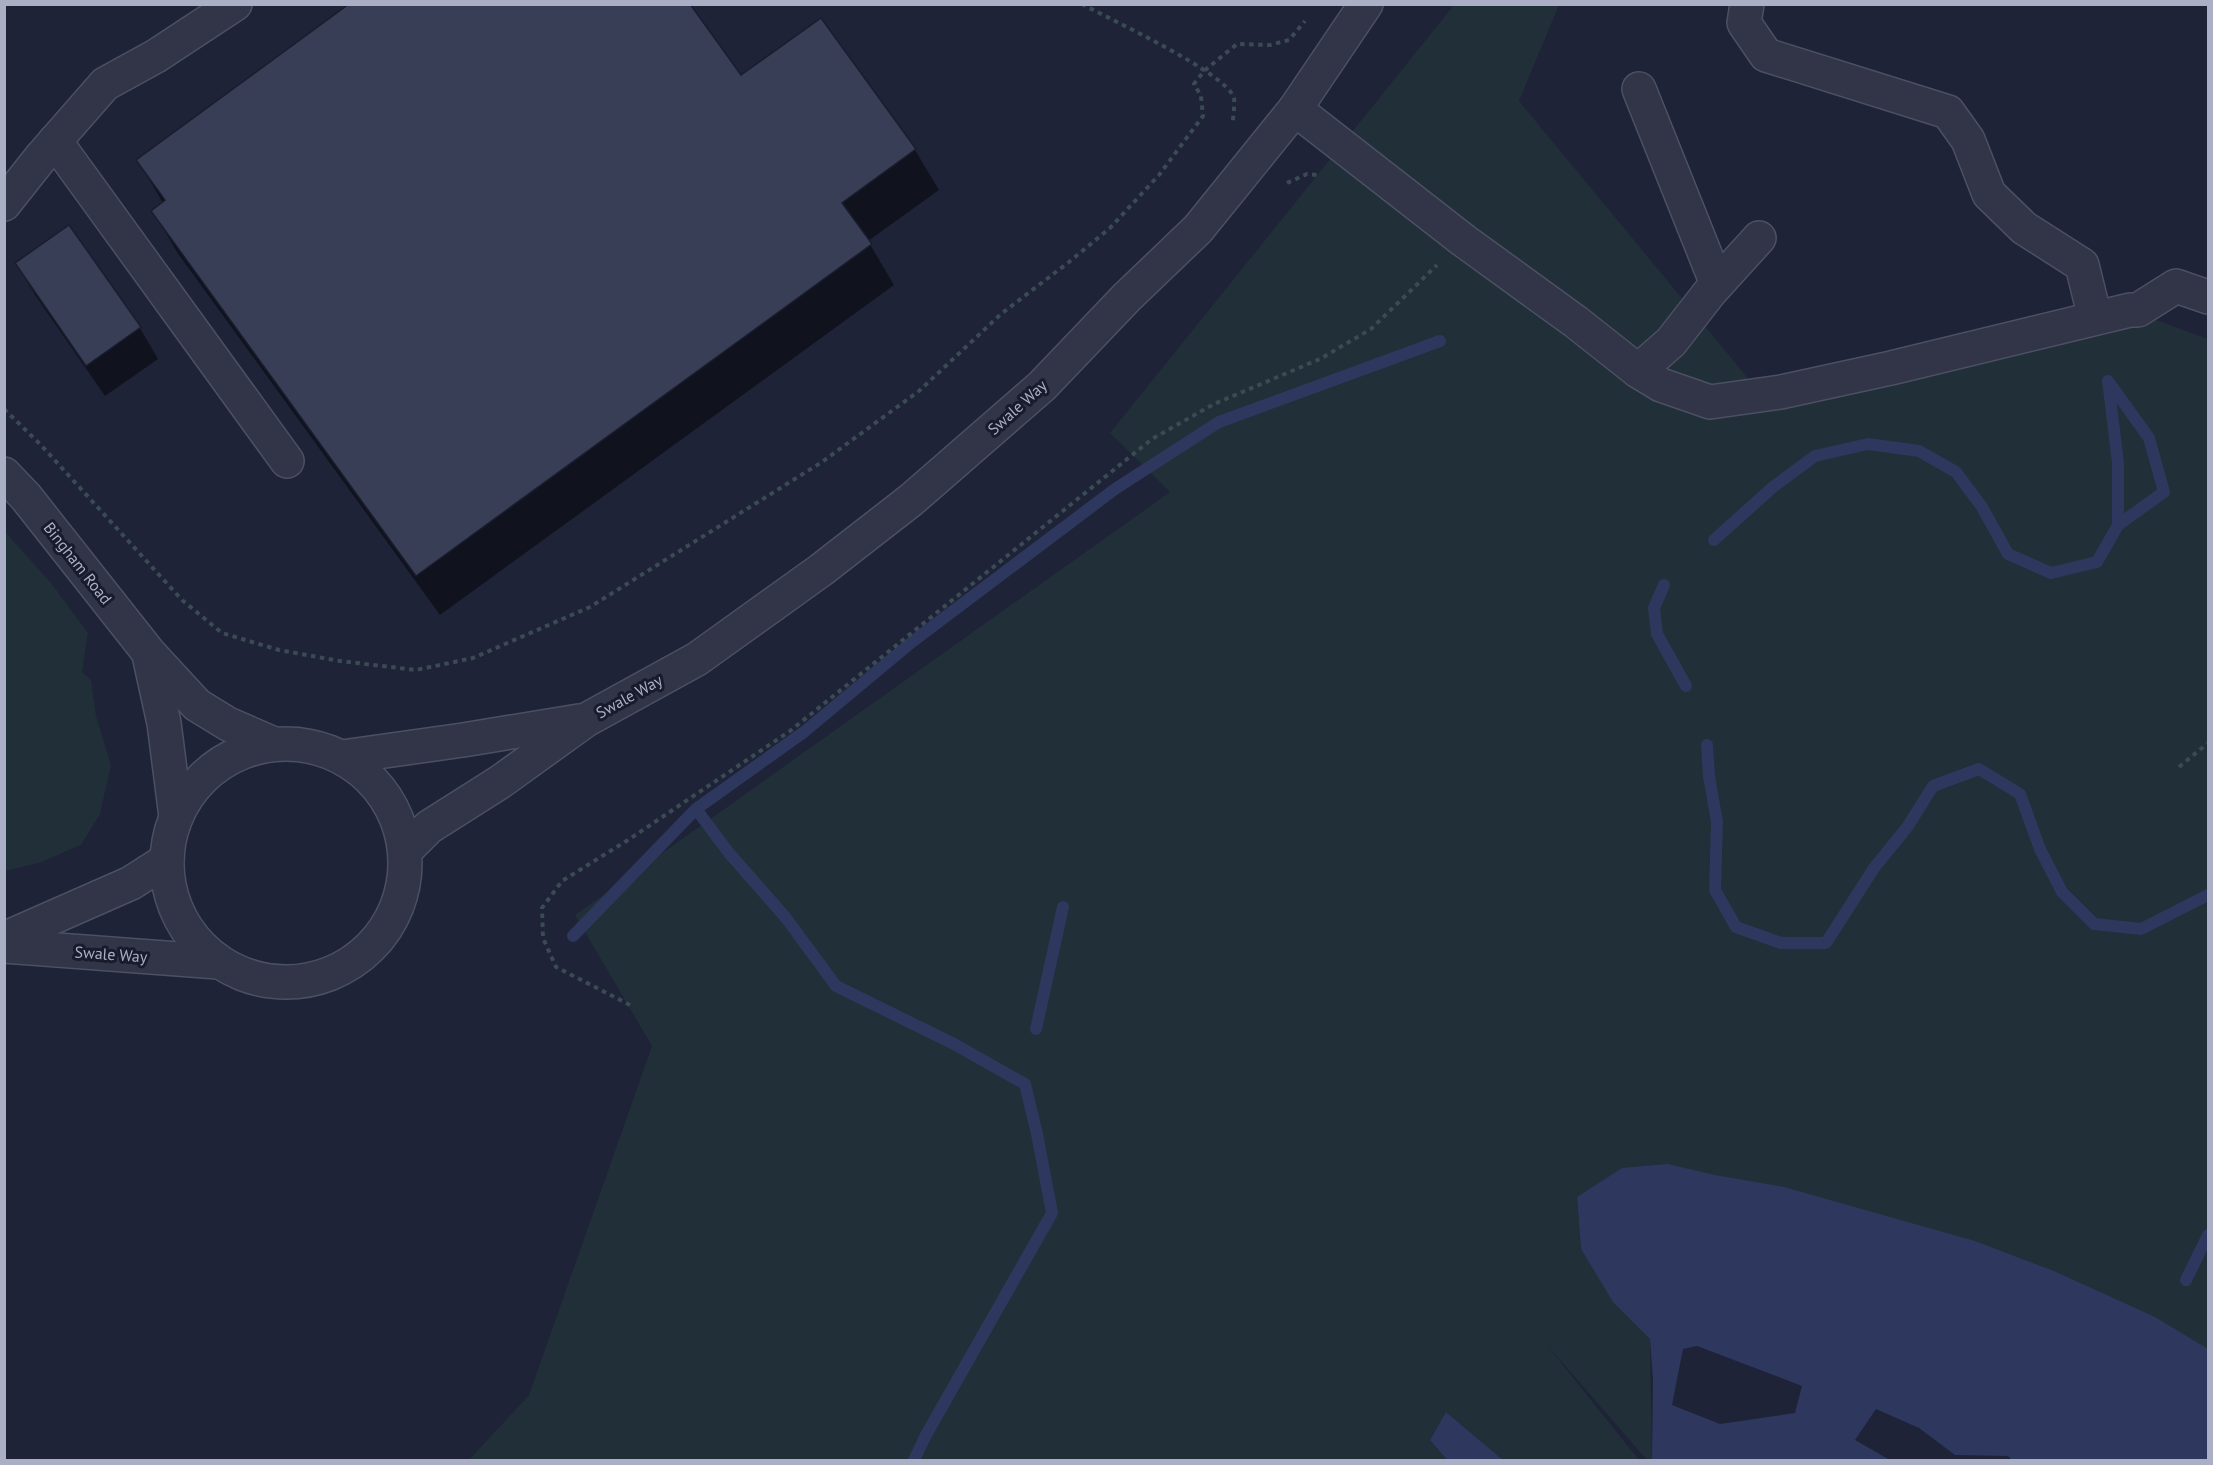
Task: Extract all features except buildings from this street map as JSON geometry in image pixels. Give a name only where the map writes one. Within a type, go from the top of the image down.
[{"type":"street","points":[[4,204],[105,84],[156,56],[235,4]]},
{"type":"street","name":"Swale Way","points":[[406,850],[429,827],[500,782],[586,720],[697,659],[820,570],[911,500],[1042,386],[1127,297],[1198,229],[1295,109],[1366,4]]},
{"type":"street","points":[[1747,4],[1744,23],[1766,55],[1948,112],[1968,140],[1989,194],[2024,228],[2082,265],[2095,318]]},
{"type":"street","points":[[1639,89],[1717,284]]},
{"type":"street","points":[[1295,109],[1463,240],[1576,322],[1638,371],[1661,385],[1710,402],[1792,390],[2095,318],[2138,310],[2176,286],[2208,297]]},
{"type":"street","points":[[55,141],[287,461]]},
{"type":"street","points":[[1638,371],[1671,342],[1717,284],[1759,238]]},
{"type":"street","name":"Bingham Road","points":[[4,474],[26,497],[149,653],[197,705],[228,724],[274,744]]},
{"type":"street","name":"Bingham Road","points":[[149,653],[164,723],[176,816]]},
{"type":"street","name":"Swale Way","points":[[342,757],[586,720]]},
{"type":"street","points":[[274,744],[309,745],[342,757],[374,780],[395,812],[406,850],[404,889],[389,925],[364,955],[330,975],[292,983],[253,979],[218,962],[190,935],[172,900],[167,861],[169,838],[176,816],[192,789],[215,767],[243,751],[274,744]]},
{"type":"street","points":[[4,939],[130,883],[167,861]]},
{"type":"street","name":"Swale Way","points":[[4,946],[218,962]]},
{"type":"path","points":[[1082,4],[1204,71],[1227,87],[1234,98],[1233,121],[1226,130]]},
{"type":"path","points":[[4,409],[41,445],[182,600],[222,633],[279,650],[340,661],[416,670],[473,658],[590,607],[822,462],[919,391],[1001,314],[1110,228],[1159,175],[1203,116],[1201,96],[1194,84],[1204,71],[1237,44],[1270,45],[1289,40],[1309,17]]},
{"type":"path","points":[[1282,189],[1289,181],[1307,174],[1326,176]]},
{"type":"path","points":[[630,1005],[556,967],[543,938],[542,908],[562,881],[628,840],[790,731],[1152,438],[1214,404],[1320,358],[1371,329],[1463,240]]},
{"type":"path","points":[[2179,767],[2208,743]]},
{"type":"shaded area","points":[[1454,5],[1559,5],[1519,101],[1747,377],[1763,411],[2151,318],[2208,339],[2208,1351],[1577,1197],[1581,1249],[1650,1339],[1652,1460],[1647,1460],[1547,1345],[1639,1460],[1503,1460],[1446,1412],[1430,1440],[1447,1460],[469,1460],[529,1395],[652,1046],[575,915],[1170,492],[1110,433]]},
{"type":"shaded area","points":[[5,532],[51,583],[88,633],[82,672],[91,680],[96,716],[111,765],[100,814],[81,845],[39,863],[5,871]]},
{"type":"water","points":[[1668,1164],[1784,1187],[1975,1241],[2054,1271],[2155,1317],[2208,1349],[2208,1460],[2012,1460],[2008,1456],[1955,1455],[1919,1428],[1876,1409],[1855,1440],[1890,1460],[1652,1460],[1653,1380],[1650,1339],[1613,1302],[1581,1249],[1577,1197],[1622,1168]],"holes":[[[1697,1346],[1802,1386],[1795,1413],[1720,1424],[1672,1405],[1683,1349]]]},
{"type":"water","points":[[1446,1412],[1503,1460],[1447,1460],[1430,1440]]},
{"type":"waterway","points":[[573,936],[696,809],[804,732],[912,642],[1115,489],[1219,422],[1440,341]]},
{"type":"waterway","points":[[1714,540],[1773,487],[1815,456],[1868,444],[1919,451],[1956,472],[1982,507],[2008,554],[2051,573],[2097,562],[2118,525],[2118,463],[2108,381],[2149,438],[2164,492],[2118,525]]},
{"type":"waterway","points":[[1664,585],[1654,608],[1657,634],[1686,686]]},
{"type":"waterway","points":[[1707,745],[1709,776],[1717,822],[1715,890],[1736,927],[1781,943],[1826,943],[1874,868],[1908,826],[1933,786],[1979,769],[2020,794],[2040,849],[2062,892],[2094,924],[2141,929],[2208,895]]},
{"type":"waterway","points":[[696,809],[729,853],[786,918],[836,986],[954,1044],[1025,1084],[1052,1213],[914,1460]]},
{"type":"waterway","points":[[1036,1029],[1063,907]]},
{"type":"waterway","points":[[2186,1280],[2208,1235]]}]
